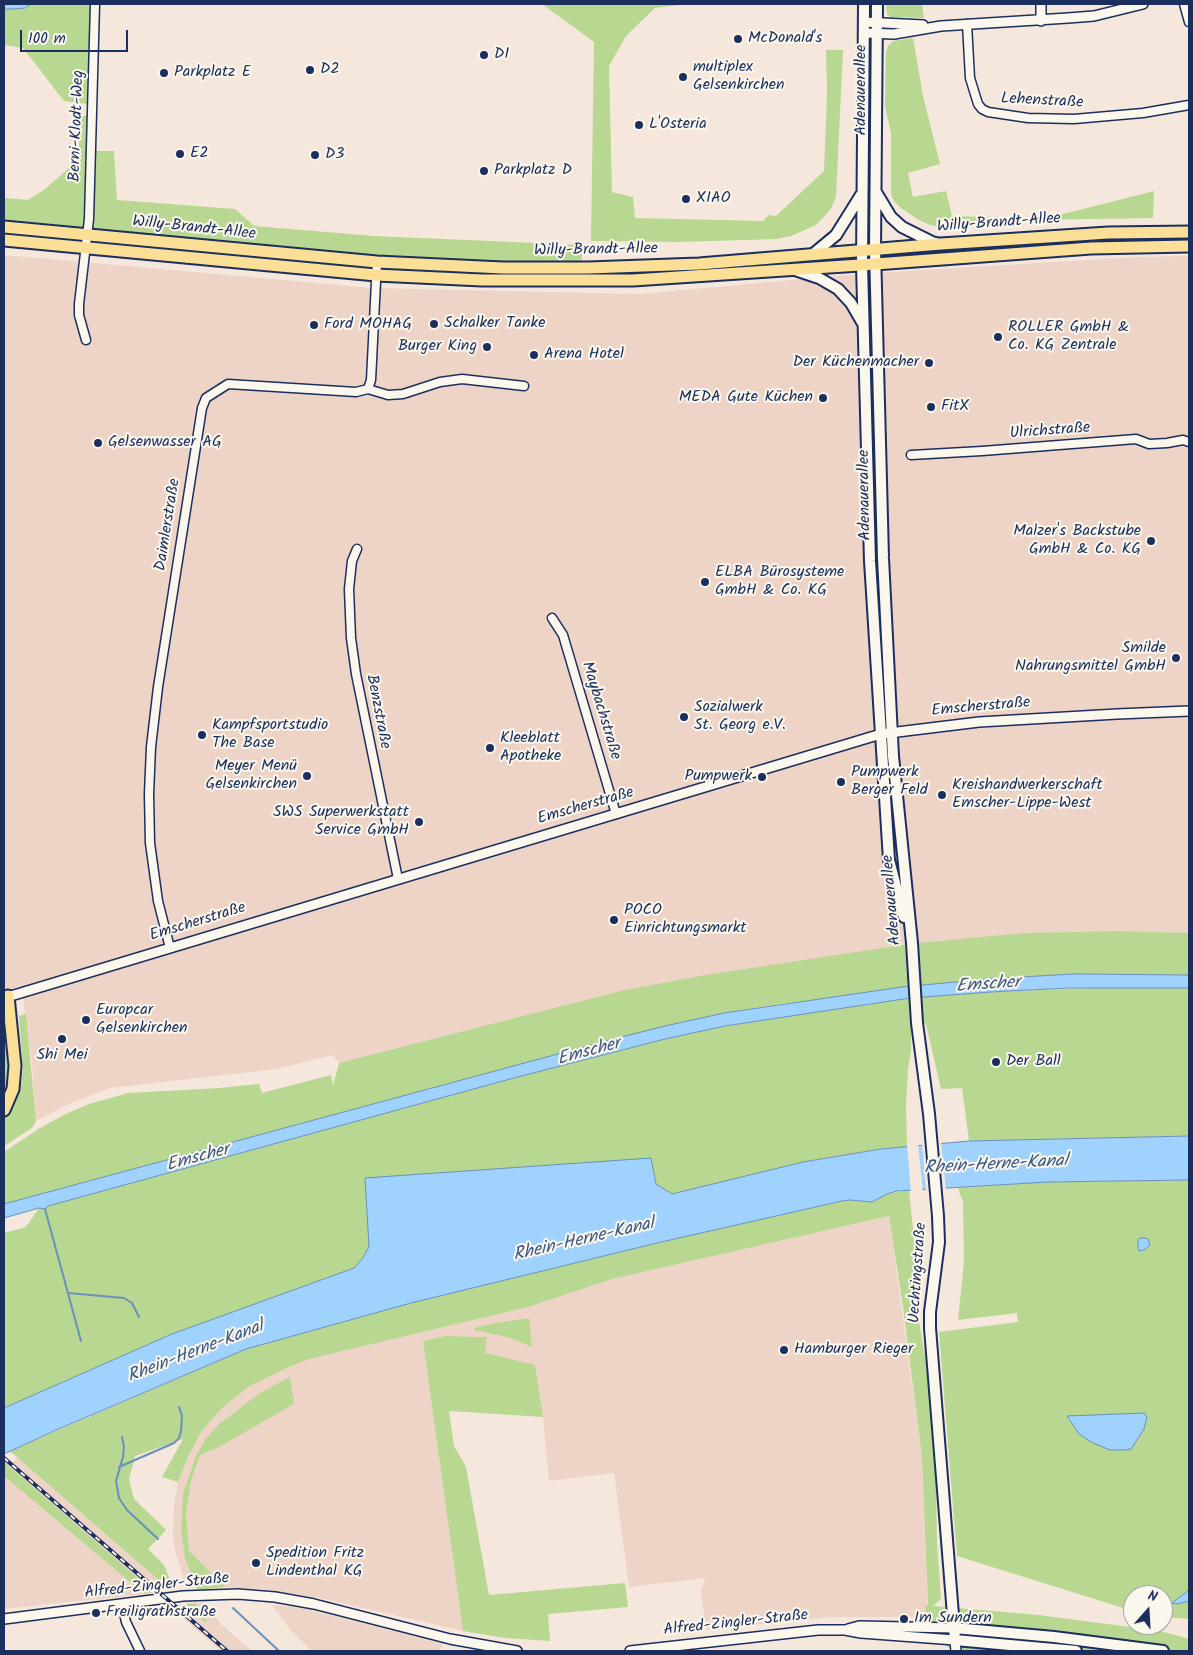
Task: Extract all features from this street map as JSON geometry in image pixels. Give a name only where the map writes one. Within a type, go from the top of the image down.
[{"type":"main road","name":"Adenauerallee","points":[[864,4],[862,265],[870,561],[889,860],[894,885],[903,911],[912,957]]},
{"type":"main road","name":"Adenauerallee","points":[[877,4],[875,250],[882,558],[893,756],[912,957]]},
{"type":"main road","points":[[812,255],[836,235],[862,192]]},
{"type":"main road","points":[[876,192],[891,217],[902,227],[932,242],[941,244]]},
{"type":"main road","name":"Willy-Brandt-Allee","points":[[4,227],[377,262],[484,267],[588,268],[699,264],[941,244],[1108,233],[1189,232]]},
{"type":"main road","name":"Willy-Brandt-Allee","points":[[4,240],[376,274],[482,280],[633,280],[1091,248],[1189,246]]},
{"type":"main road","points":[[794,270],[819,278],[838,289],[851,303],[863,324]]},
{"type":"main road","name":"Uechtingstraße","points":[[912,957],[916,1015],[931,1133],[937,1199],[939,1242],[930,1312],[930,1328],[955,1640]]},
{"type":"main road","points":[[4,1110],[13,1089],[15,1078],[13,1044],[6,997]]},
{"type":"main road","points":[[4,1027],[13,1044]]},
{"type":"main road","points":[[954,1628],[1054,1637],[1163,1651]]},
{"type":"main road","points":[[955,1640],[1076,1651]]},
{"type":"street","name":"Berni-Klodt-Weg","points":[[86,340],[79,315],[79,304],[87,235],[95,4]]},
{"type":"street","points":[[1041,4],[1041,21]]},
{"type":"street","points":[[864,28],[1041,21],[1094,16],[1142,4]]},
{"type":"street","points":[[1184,4],[1189,22]]},
{"type":"street","name":"Lehenstraße","points":[[967,24],[970,78],[975,98],[982,109],[988,112],[1028,118],[1074,119],[1143,113],[1189,105]]},
{"type":"street","points":[[368,389],[371,380],[377,262]]},
{"type":"street","name":"Daimlerstraße","points":[[170,948],[156,889],[150,842],[149,794],[152,741],[158,688],[202,408],[206,398],[228,384],[356,392],[368,389],[388,395],[403,394],[440,382],[462,379],[524,386]]},
{"type":"street","name":"Ulrichstraße","points":[[911,455],[1136,439],[1149,444],[1183,440],[1189,442]]},
{"type":"street","name":"Benzstraße","points":[[357,549],[352,561],[349,589],[351,638],[356,674],[398,879]]},
{"type":"street","name":"Maybachstraße","points":[[552,618],[563,635],[616,814]]},
{"type":"street","name":"Emscherstraße","points":[[6,997],[881,734],[979,722],[1189,711]]},
{"type":"street","name":"Alfred-Zingler-Straße","points":[[4,1619],[200,1594],[238,1594],[275,1597],[335,1609],[450,1639],[516,1651]]},
{"type":"street","points":[[122,1604],[126,1622],[140,1651]]},
{"type":"street","name":"Alfred-Zingler-Straße","points":[[845,1630],[859,1626],[954,1628]]},
{"type":"street","name":"Alfred-Zingler-Straße","points":[[630,1651],[818,1630],[845,1630],[861,1633],[955,1640]]},
{"type":"street","name":"Uechtingstraße","points":[[955,1640],[956,1651]]},
{"type":"shaded area","points":[[4,255],[373,288],[639,294],[858,274],[1136,257],[1189,256],[1189,933],[1118,931],[1023,933],[699,976],[620,991],[339,1063],[332,1055],[277,1069],[110,1088],[71,1103],[36,1121],[32,1064],[23,997],[20,986],[4,991]]},
{"type":"shaded area","points":[[889,1216],[922,1457],[928,1617],[831,1617],[706,1630],[701,1591],[705,1578],[629,1587],[614,1473],[549,1481],[543,1417],[535,1366],[484,1353],[487,1337],[466,1336],[445,1336],[423,1341],[463,1631],[320,1598],[260,1589],[225,1587],[189,1552],[186,1513],[191,1481],[197,1463],[200,1455],[219,1447],[240,1407],[220,1423],[206,1438],[195,1458],[183,1493],[181,1529],[185,1559],[194,1586],[186,1586],[174,1547],[174,1506],[178,1482],[201,1432],[222,1408],[248,1387],[309,1359],[528,1307],[612,1279]],"holes":[[[529,1318],[532,1347],[507,1337],[474,1328]]]},
{"type":"shaded area","points":[[18,1457],[166,1587],[149,1588],[9,1466]]},
{"type":"shaded area","points":[[4,1476],[11,1482],[144,1594],[4,1609]]},
{"type":"shaded area","points":[[196,1603],[204,1603],[221,1624],[252,1651],[221,1651],[169,1606],[186,1604],[206,1622]]},
{"type":"shaded area","points":[[272,1605],[301,1608],[444,1644],[439,1651],[312,1651],[291,1631]]},
{"type":"green space","points":[[31,4],[90,4],[88,104],[64,101],[23,48],[4,45],[4,9],[25,8]]},
{"type":"green space","points":[[542,4],[688,4],[655,8],[626,36],[609,66],[612,192],[633,197],[635,218],[763,221],[769,215],[776,216],[824,171],[827,95],[826,50],[843,50],[836,196],[831,209],[816,225],[791,236],[777,239],[679,242],[591,241],[594,42]]},
{"type":"green space","points":[[886,4],[922,4],[924,18],[891,17],[887,14]]},
{"type":"green space","points":[[913,38],[923,96],[940,164],[908,173],[913,197],[946,191],[952,216],[993,217],[994,219],[1043,217],[1063,214],[1154,191],[1153,218],[1028,220],[955,224],[942,227],[930,225],[919,220],[901,208],[894,201],[891,194],[891,133],[885,106],[886,53],[888,46],[893,41]]},
{"type":"green space","points":[[87,115],[86,151],[114,151],[117,200],[235,209],[254,226],[374,236],[582,245],[582,263],[382,258],[4,221],[4,198],[28,200],[44,190],[78,160],[81,117]]},
{"type":"green space","points":[[1118,931],[1189,933],[1189,975],[1073,974],[987,979],[780,1004],[724,1013],[602,1042],[4,1204],[4,1152],[40,1128],[66,1114],[89,1104],[128,1093],[259,1084],[262,1093],[331,1075],[333,1086],[339,1063],[620,991],[699,976],[909,944],[1023,933]]},
{"type":"green space","points":[[1115,987],[1189,988],[1189,1136],[969,1141],[962,1088],[941,1089],[926,1024],[915,1022],[911,1032],[911,1051],[908,1069],[906,1107],[907,1147],[881,1149],[803,1162],[672,1194],[656,1184],[651,1158],[369,1247],[354,1268],[172,1334],[4,1408],[4,1233],[26,1227],[39,1208],[45,1209],[48,1206],[510,1079],[665,1039],[725,1026],[910,998],[991,992]]},
{"type":"green space","points":[[26,1014],[36,1121],[32,1128],[4,1146],[4,1120],[11,1110],[21,1086],[23,1071],[19,1016]]},
{"type":"green space","points":[[4,1034],[9,1047],[11,1067],[4,1096]]},
{"type":"green space","points":[[1189,1180],[1189,1619],[1173,1618],[1173,1585],[1123,1585],[1123,1608],[957,1556],[939,1332],[1018,1322],[1017,1313],[958,1320],[964,1262],[963,1202],[958,1188],[1048,1182]]},
{"type":"green space","points":[[909,1190],[918,1278],[915,1298],[927,1368],[936,1479],[937,1543],[941,1599],[933,1606],[1039,1615],[1123,1626],[1123,1635],[1173,1635],[1189,1639],[1189,1651],[953,1651],[928,1631],[925,1605],[928,1605],[922,1457],[903,1307],[889,1216],[612,1279],[528,1307],[309,1359],[248,1387],[222,1408],[201,1432],[178,1482],[162,1477],[183,1439],[135,1456],[129,1479],[134,1499],[166,1530],[148,1549],[164,1565],[174,1590],[170,1590],[10,1451],[246,1349],[411,1303],[657,1243],[842,1201],[869,1202],[887,1194]]},
{"type":"green space","points":[[529,1318],[532,1347],[507,1337],[474,1330],[474,1328],[494,1323]]},
{"type":"green space","points":[[445,1336],[487,1337],[485,1353],[535,1365],[543,1417],[449,1411],[454,1446],[466,1467],[489,1595],[625,1583],[628,1607],[548,1614],[550,1641],[505,1638],[463,1631],[423,1341]]},
{"type":"green space","points":[[290,1377],[294,1404],[219,1447],[200,1455],[191,1481],[186,1513],[189,1551],[225,1587],[197,1590],[185,1559],[181,1529],[183,1493],[195,1458],[206,1438],[220,1423],[260,1393]]},
{"type":"green space","points":[[4,1462],[154,1592],[144,1594],[4,1476]]},
{"type":"green space","points":[[196,1603],[207,1621],[206,1623],[186,1604]]},
{"type":"water","points":[[4,4],[31,4],[25,8],[4,9]]},
{"type":"water","name":"Emscher","points":[[1073,974],[1189,975],[1189,988],[1068,988],[910,998],[725,1026],[665,1039],[510,1079],[48,1206],[45,1209],[39,1208],[4,1218],[4,1204],[665,1026],[724,1013],[902,987],[987,979]]},
{"type":"water","name":"Rhein-Herne-Kanal","points":[[1189,1136],[1189,1180],[1048,1182],[897,1191],[872,1202],[842,1201],[657,1243],[411,1303],[246,1349],[4,1454],[4,1408],[172,1334],[354,1268],[369,1247],[365,1178],[651,1158],[656,1184],[672,1194],[803,1162],[881,1149],[969,1141]]},
{"type":"water","points":[[1148,1239],[1150,1245],[1144,1250],[1139,1251],[1138,1240]]},
{"type":"water","points":[[1144,1413],[1147,1417],[1144,1429],[1131,1449],[1125,1450],[1110,1450],[1093,1443],[1079,1434],[1067,1416]]},
{"type":"water","points":[[1189,1590],[1189,1601],[1178,1604],[1173,1602]]},
{"type":"pier","points":[[941,1141],[946,1191],[926,1192],[922,1143]]},
{"type":"pier","points":[[918,1143],[923,1192],[911,1193],[907,1144]]},
{"type":"waterway","points":[[45,1209],[81,1341]]},
{"type":"waterway","points":[[68,1293],[124,1298],[132,1303],[139,1317]]},
{"type":"waterway","points":[[119,1467],[174,1443],[179,1438],[181,1431],[182,1416],[179,1407]]},
{"type":"waterway","points":[[122,1437],[123,1457],[116,1481],[119,1498],[127,1510],[158,1539]]},
{"type":"waterway","points":[[233,1608],[279,1651]]},
{"type":"railway","points":[[4,1458],[227,1651]]},
{"type":"place","name":"McDonald's","points":[[738,39]]},
{"type":"place","name":"D1","points":[[484,55]]},
{"type":"place","name":"D2","points":[[310,70]]},
{"type":"place","name":"Parkplatz E","points":[[164,73]]},
{"type":"place","name":"multiplex Gelsenkirchen","points":[[683,77]]},
{"type":"place","name":"L'Osteria","points":[[639,125]]},
{"type":"place","name":"E2","points":[[180,154]]},
{"type":"place","name":"D3","points":[[315,155]]},
{"type":"place","name":"Parkplatz D","points":[[484,171]]},
{"type":"place","name":"XIAO","points":[[686,199]]},
{"type":"place","name":"Schalker Tanke","points":[[434,324]]},
{"type":"place","name":"Ford MOHAG","points":[[314,325]]},
{"type":"place","name":"ROLLER GmbH & Co. KG Zentrale","points":[[998,337]]},
{"type":"place","name":"Burger King","points":[[487,347]]},
{"type":"place","name":"Arena Hotel","points":[[534,355]]},
{"type":"place","name":"Der Küchenmacher","points":[[929,363]]},
{"type":"place","name":"MEDA Gute Küchen","points":[[823,398]]},
{"type":"place","name":"FitX","points":[[931,407]]},
{"type":"place","name":"Gelsenwasser AG","points":[[98,443]]},
{"type":"place","name":"Malzer's Backstube GmbH & Co. KG","points":[[1151,541]]},
{"type":"place","name":"ELBA Bürosysteme GmbH & Co. KG","points":[[705,582]]},
{"type":"place","name":"Smilde Nahrungsmittel GmbH","points":[[1176,658]]},
{"type":"place","name":"Sozialwerk St. Georg e.V.","points":[[684,717]]},
{"type":"place","name":"Kampfsportstudio The Base","points":[[202,735]]},
{"type":"place","name":"Kleeblatt Apotheke","points":[[490,748]]},
{"type":"place","name":"Meyer Menü Gelsenkirchen","points":[[307,776]]},
{"type":"place","name":"Pumpwerk","points":[[762,777]]},
{"type":"place","name":"Pumpwerk Berger Feld","points":[[841,782]]},
{"type":"place","name":"Kreishandwerkerschaft Emscher-Lippe-West","points":[[942,795]]},
{"type":"place","name":"SWS Superwerkstatt Service GmbH","points":[[419,822]]},
{"type":"place","name":"POCO Einrichtungsmarkt","points":[[614,920]]},
{"type":"place","name":"Europcar Gelsenkirchen","points":[[86,1020]]},
{"type":"place","name":"Shi Mei","points":[[62,1039]]},
{"type":"place","name":"Der Ball","points":[[996,1062]]},
{"type":"place","name":"Hamburger Rieger","points":[[784,1350]]},
{"type":"place","name":"Spedition Fritz Lindenthal KG","points":[[256,1563]]},
{"type":"place","name":"Freiligrathstraße","points":[[96,1613]]},
{"type":"place","name":"Im Sundern","points":[[904,1619]]}]
